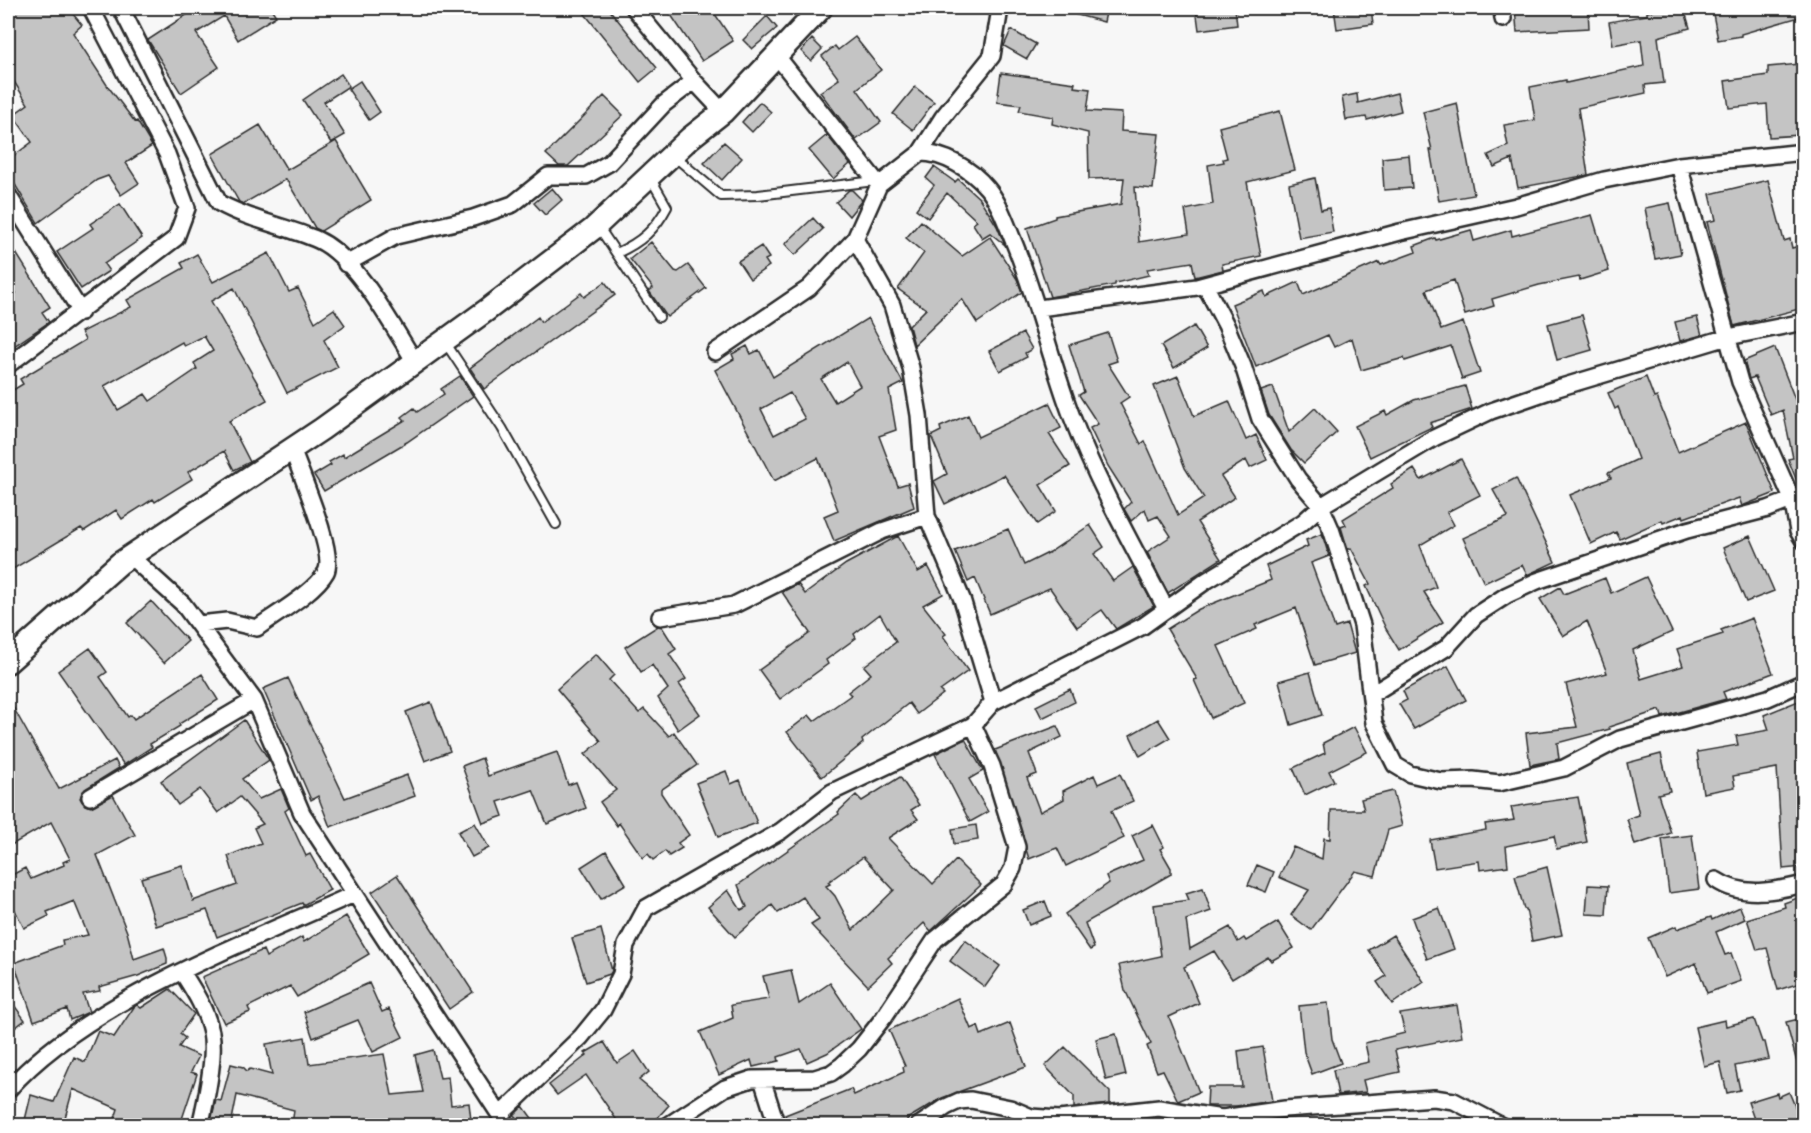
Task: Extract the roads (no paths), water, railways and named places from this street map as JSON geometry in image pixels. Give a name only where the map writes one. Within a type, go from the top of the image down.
[{"type":"main road","points":[[8,659],[130,556],[292,449],[537,273],[597,224],[673,154],[723,112],[821,8]]},
{"type":"street","points":[[8,366],[23,351],[81,312],[176,238],[187,208],[167,154],[91,8]]},
{"type":"street","points":[[121,8],[219,203],[232,211],[272,222],[321,242],[368,288],[415,362]]},
{"type":"street","points":[[634,8],[694,81],[723,112]]},
{"type":"street","points":[[715,352],[809,288],[855,239],[877,183],[920,153],[943,117],[992,56],[999,15]]},
{"type":"street","points":[[776,56],[877,183]]},
{"type":"street","points":[[346,264],[396,236],[473,218],[513,204],[548,176],[586,176],[609,164],[664,104],[694,81]]},
{"type":"street","points":[[1039,308],[1205,285],[1400,232],[1515,206],[1604,180],[1679,165],[1803,152]]},
{"type":"street","points":[[920,153],[930,153],[951,161],[968,170],[987,188],[1009,230],[1039,308],[1072,416],[1113,512],[1166,609]]},
{"type":"street","points":[[1679,165],[1740,382],[1798,497],[1798,531],[1803,541]]},
{"type":"street","points":[[8,195],[81,312]]},
{"type":"street","points":[[855,239],[892,305],[911,368],[919,415],[927,516],[944,550],[962,599],[993,702]]},
{"type":"street","points":[[1205,285],[1239,356],[1260,419],[1298,479],[1321,506],[1347,573],[1362,625],[1374,723],[1395,765],[1410,774],[1441,781],[1473,780],[1499,783],[1564,768],[1620,739],[1768,698],[1803,682]]},
{"type":"street","points":[[130,556],[183,604],[254,700],[302,813],[415,982],[503,1120],[581,1037],[603,1010],[621,974],[626,945],[646,908],[781,831],[832,792],[973,724],[993,702],[1133,631],[1206,581],[1303,522],[1321,506],[1434,438],[1491,411],[1728,337],[1803,322]]},
{"type":"street","points":[[199,624],[227,621],[257,628],[309,590],[327,570],[330,563],[318,520],[292,449]]},
{"type":"street","points":[[1372,693],[1446,648],[1476,615],[1507,595],[1537,581],[1687,530],[1768,509],[1798,497]]},
{"type":"street","points":[[660,617],[734,605],[882,531],[927,516]]},
{"type":"street","points":[[90,797],[254,700]]},
{"type":"street","points":[[667,1125],[725,1088],[762,1079],[815,1078],[831,1073],[859,1049],[884,1017],[934,940],[1004,884],[1013,868],[1017,847],[992,766],[973,724]]},
{"type":"street","points":[[1716,880],[1725,886],[1740,890],[1773,892],[1803,884]]},
{"type":"street","points":[[8,1090],[23,1073],[74,1035],[130,998],[354,894]]},
{"type":"street","points":[[182,972],[201,1004],[211,1034],[210,1065],[200,1125]]},
{"type":"street","points":[[762,1079],[777,1125]]},
{"type":"street","points":[[918,1125],[946,1107],[959,1101],[971,1100],[1010,1108],[1031,1117],[1059,1119],[1159,1108],[1222,1118],[1276,1109],[1434,1098],[1454,1101],[1502,1125]]},
{"type":"lane","points":[[673,154],[721,196],[758,195],[877,183]]},
{"type":"lane","points":[[617,253],[646,236],[657,225],[667,207],[650,177]]},
{"type":"lane","points":[[597,224],[659,317]]},
{"type":"lane","points":[[444,341],[502,428],[556,524]]}]
